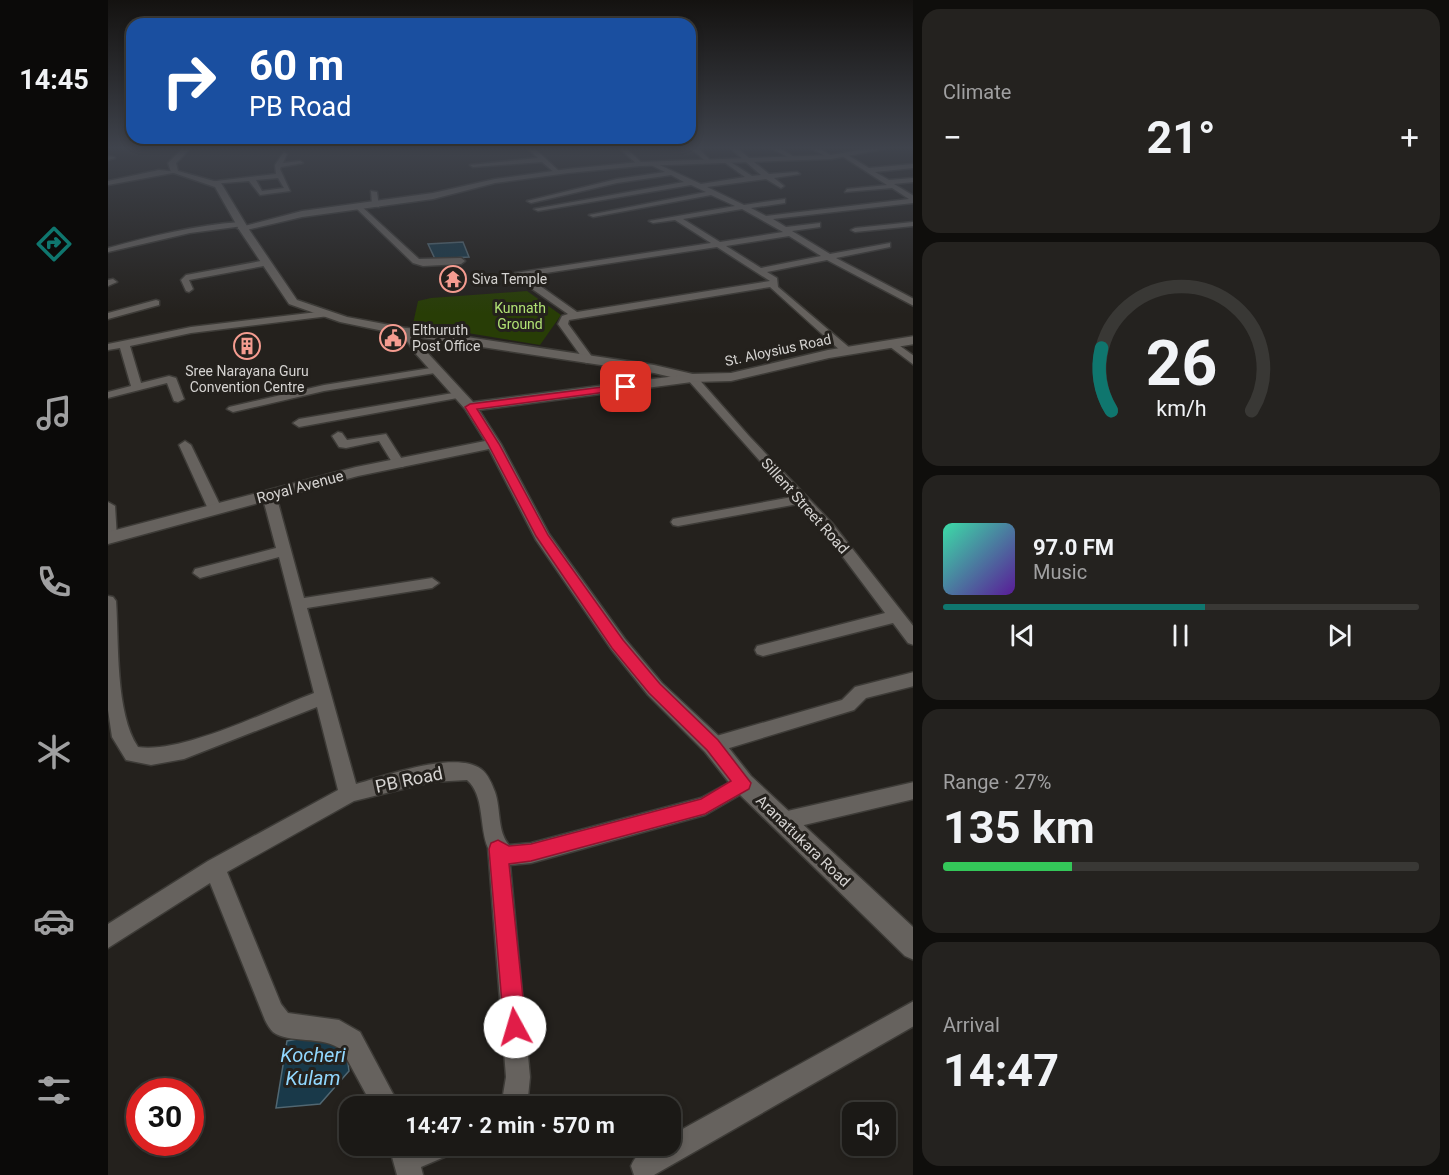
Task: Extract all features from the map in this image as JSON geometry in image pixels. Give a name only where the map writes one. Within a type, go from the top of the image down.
[{"type":"main road","points":[[229,204],[286,297],[293,302],[327,314],[407,332],[654,369],[692,378]]},
{"type":"main road","points":[[241,226],[302,214],[382,204]]},
{"type":"main road","name":"Aranattukara Road","points":[[407,332],[465,401],[494,444],[542,536],[618,644],[655,689],[712,745],[743,783],[913,946]]},
{"type":"main road","name":"St. Aloysius Road","points":[[465,401],[692,378],[730,377],[848,351],[913,340]]},
{"type":"main road","name":"Royal Avenue","points":[[109,538],[269,495],[494,444]]},
{"type":"street","points":[[538,209],[568,204]]},
{"type":"street","points":[[593,215],[658,204]]},
{"type":"street","points":[[736,204],[913,302]]},
{"type":"street","points":[[653,220],[763,204]]},
{"type":"street","points":[[754,212],[810,204]]},
{"type":"street","points":[[765,218],[877,204]]},
{"type":"street","points":[[360,207],[416,261],[423,263],[460,261]]},
{"type":"street","points":[[677,218],[774,279],[774,288],[848,351]]},
{"type":"street","points":[[857,230],[913,224]]},
{"type":"street","points":[[108,250],[138,241],[217,225],[241,226]]},
{"type":"street","points":[[575,315],[518,275],[718,244],[817,225]]},
{"type":"street","points":[[759,271],[886,244]]},
{"type":"street","points":[[189,289],[186,278],[266,262]]},
{"type":"street","points":[[590,361],[563,324],[565,318],[775,283]]},
{"type":"street","points":[[108,316],[156,303]]},
{"type":"street","points":[[108,347],[191,330],[327,314]]},
{"type":"street","points":[[124,344],[137,388]]},
{"type":"street","points":[[893,344],[913,361]]},
{"type":"street","points":[[233,409],[324,388],[437,370]]},
{"type":"street","name":"Sillent Street Road","points":[[692,378],[745,440],[827,526],[913,638]]},
{"type":"street","points":[[108,395],[172,380],[178,399]]},
{"type":"street","points":[[299,423],[465,401]]},
{"type":"street","points":[[338,436],[343,444],[382,437],[399,464]]},
{"type":"street","points":[[185,446],[215,509]]},
{"type":"street","points":[[269,495],[349,794]]},
{"type":"street","points":[[678,522],[801,498]]},
{"type":"street","points":[[108,506],[109,538]]},
{"type":"street","points":[[200,573],[285,551]]},
{"type":"street","points":[[298,604],[432,583]]},
{"type":"street","points":[[108,602],[110,626],[108,661],[121,737],[132,754],[151,757],[184,751],[323,697]]},
{"type":"street","points":[[763,650],[896,616]]},
{"type":"street","points":[[712,745],[848,705],[861,692],[913,679]]},
{"type":"street","name":"PB Road","points":[[108,937],[215,868],[349,794],[432,773],[464,770],[472,772],[481,780],[489,805],[492,835],[498,849],[518,1077],[515,1096]]},
{"type":"street","points":[[498,849],[506,855],[531,853],[705,806],[743,783]]},
{"type":"street","points":[[783,821],[913,790]]},
{"type":"street","points":[[215,868],[273,1012],[282,1024],[339,1032],[351,1041],[381,1096]]},
{"type":"street","points":[[640,1172],[913,1014]]},
{"type":"green space","name":"Kunnath Ground","points":[[527,291],[561,315],[540,345],[413,324],[418,301]]},
{"type":"water","points":[[463,242],[469,257],[435,259],[428,244]]},
{"type":"water","name":"Kocheri Kulam","points":[[318,1035],[345,1040],[349,1071],[320,1104],[276,1108],[287,1041]]},
{"type":"place","name":"Siva Temple","points":[[453,279]]},
{"type":"place","name":"Elthuruth Post Office","points":[[393,338]]},
{"type":"place","name":"Sree Narayana Guru Convention Centre","points":[[247,346]]},
{"type":"route","points":[[515,1027],[498,849],[506,855],[531,853],[705,806],[743,783],[712,745],[655,689],[618,644],[542,536],[494,444],[470,407],[626,387]]}]
